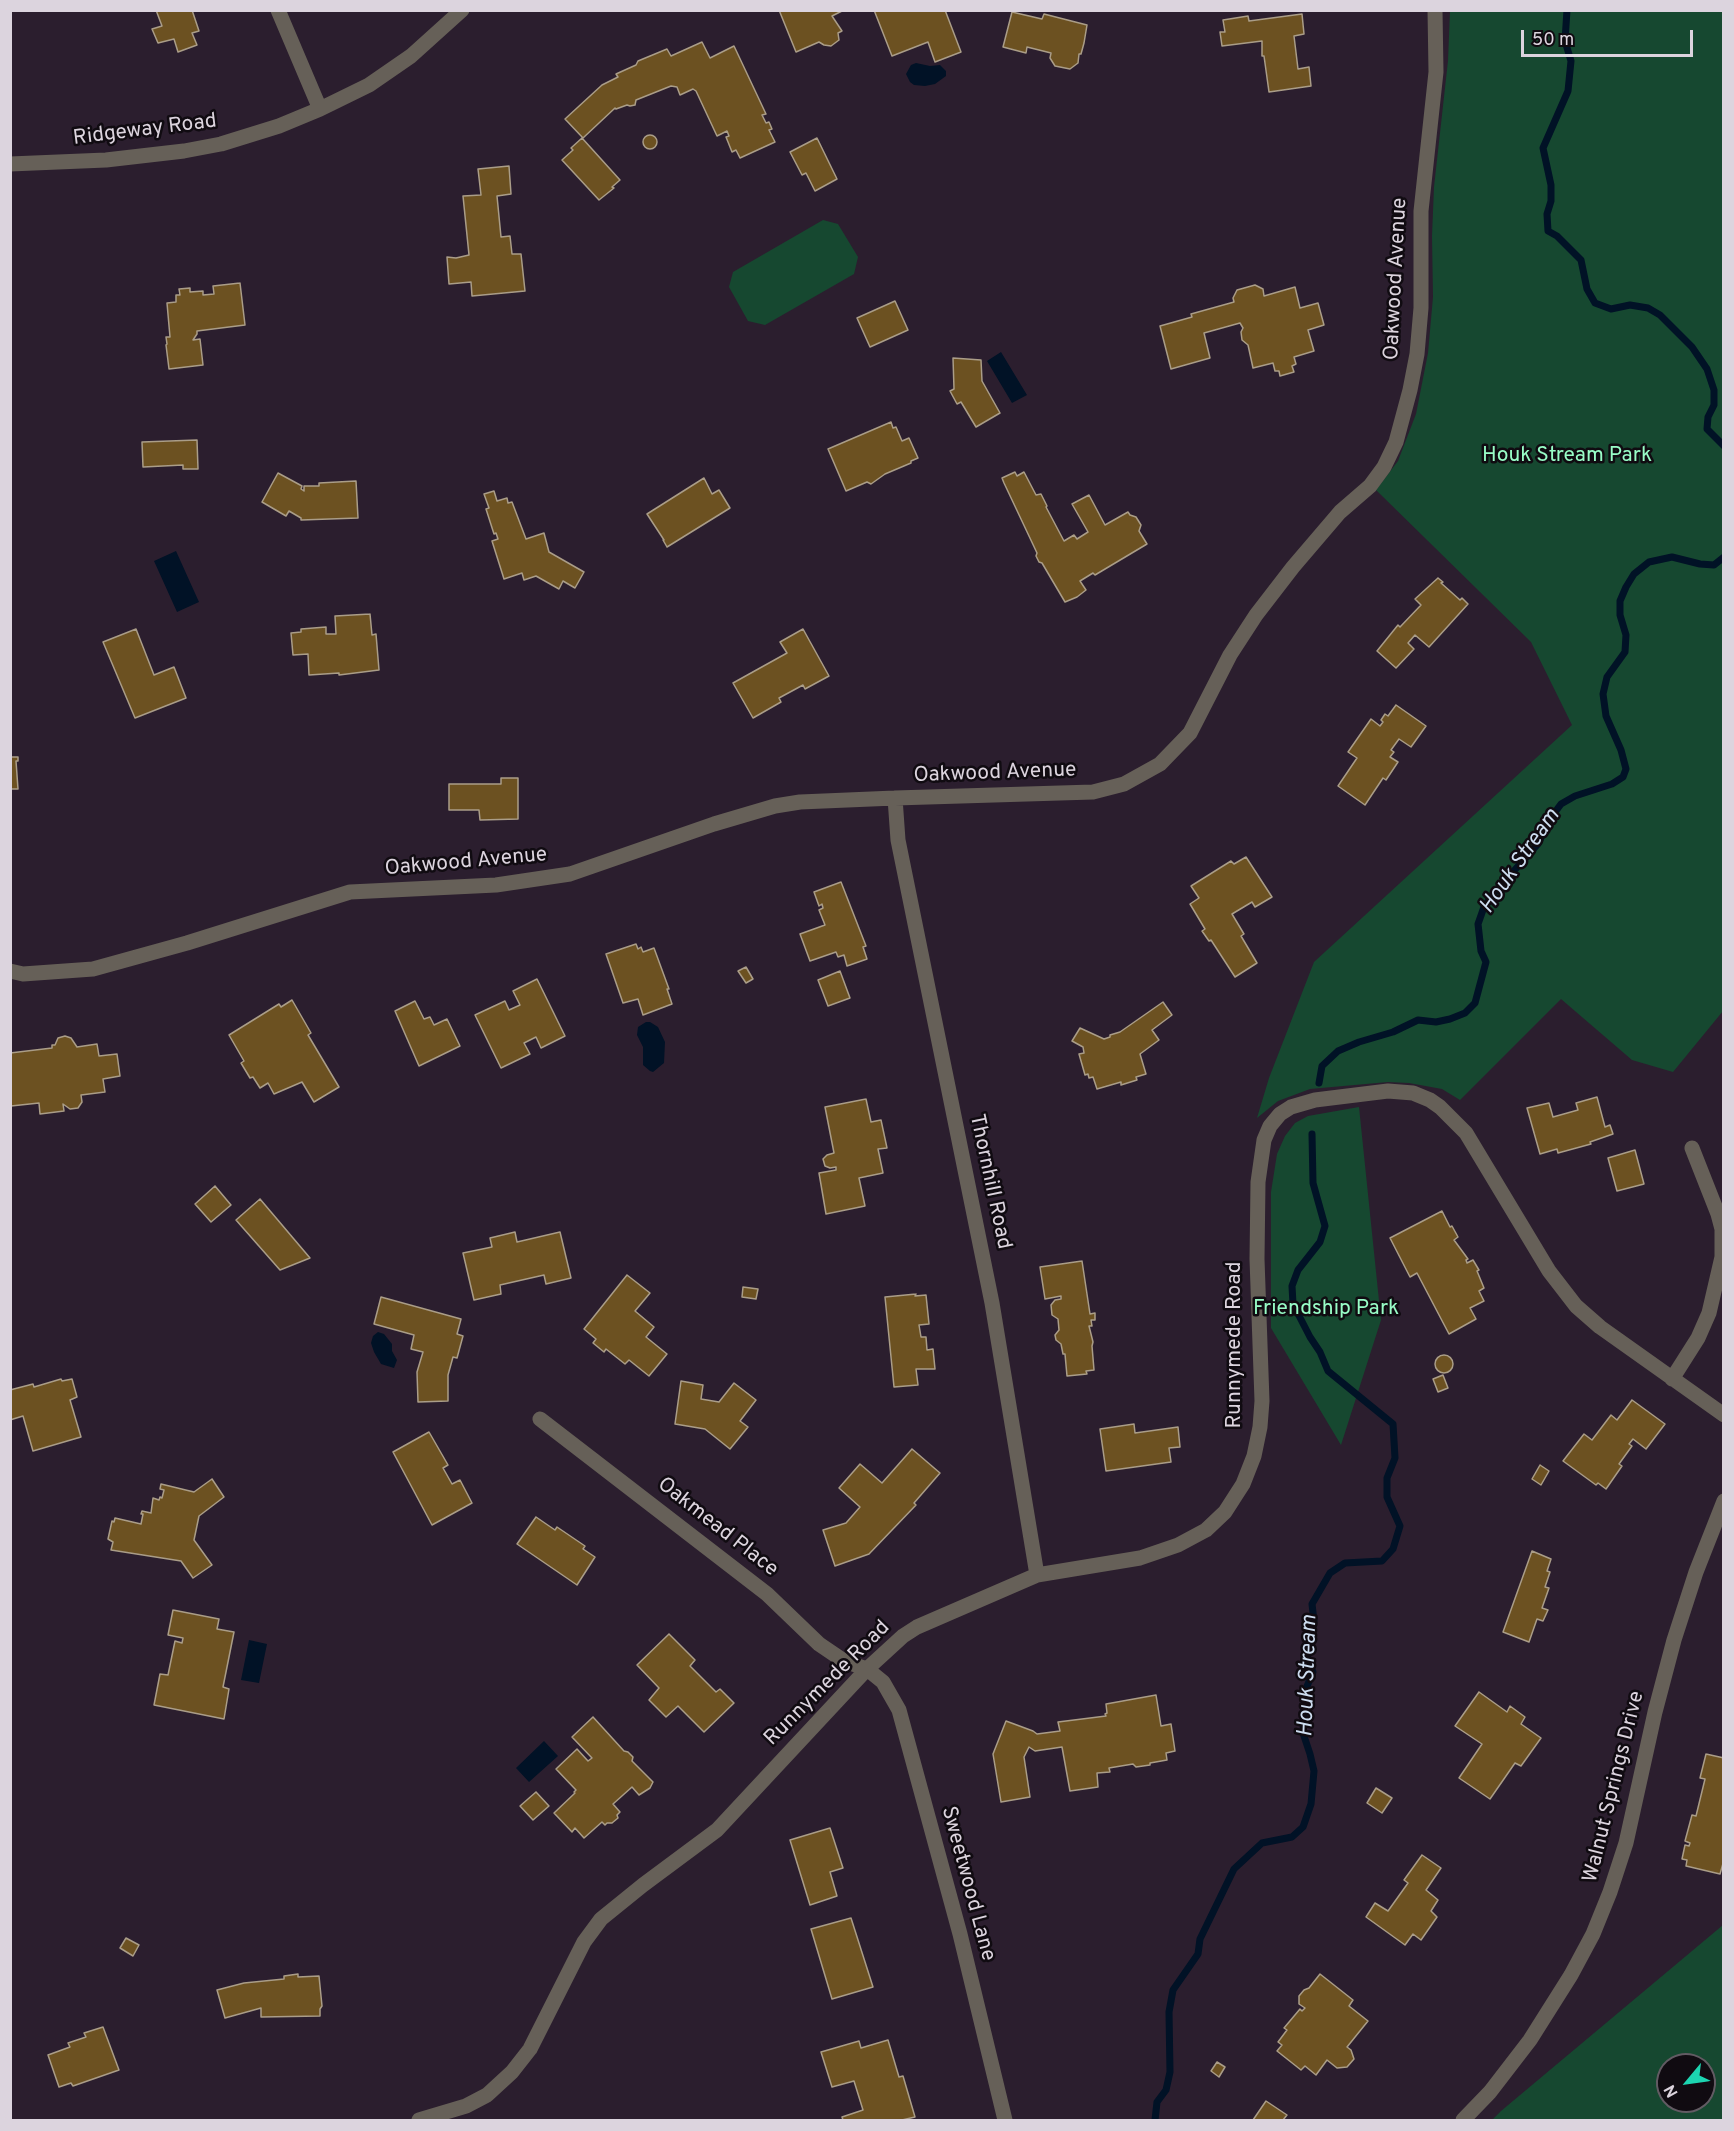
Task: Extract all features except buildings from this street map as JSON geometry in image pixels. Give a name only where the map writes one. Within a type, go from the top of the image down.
[{"type":"street","points":[[278,10],[320,109]]},
{"type":"street","name":"Ridgeway Road","points":[[10,164],[106,160],[193,150],[279,126],[369,85],[411,56],[462,10]]},
{"type":"street","name":"Oakwood Avenue","points":[[10,972],[23,974],[93,969],[187,943],[350,892],[496,885],[570,874],[693,831],[775,806],[800,802],[1093,792],[1124,784],[1160,764],[1190,733],[1230,655],[1256,615],[1340,512],[1370,486],[1384,467],[1396,442],[1417,354],[1421,308],[1420,211],[1436,72],[1435,10]]},
{"type":"street","name":"Thornhill Road","points":[[895,798],[898,840],[992,1303],[1037,1575]]},
{"type":"street","name":"Runnymede Road","points":[[419,2121],[466,2106],[487,2095],[512,2072],[530,2049],[584,1942],[601,1920],[643,1885],[717,1830],[867,1669],[903,1636],[917,1627],[1037,1575],[1140,1558],[1178,1545],[1206,1530],[1224,1512],[1243,1484],[1254,1456],[1260,1427],[1262,1401],[1257,1259],[1258,1182],[1264,1140],[1268,1130],[1280,1114],[1291,1107],[1315,1100],[1388,1091],[1413,1093],[1440,1107],[1466,1133],[1550,1271],[1576,1306],[1600,1327],[1724,1415]]},
{"type":"street","points":[[1672,1379],[1698,1338],[1709,1313],[1722,1257],[1722,1228],[1692,1148]]},
{"type":"street","name":"Oakmead Place","points":[[540,1419],[767,1594],[819,1644],[844,1661],[867,1669]]},
{"type":"street","name":"Walnut Springs Drive","points":[[1463,2121],[1490,2092],[1530,2040],[1571,1975],[1593,1934],[1610,1892],[1626,1842],[1655,1712],[1674,1640],[1696,1572],[1724,1501]]},
{"type":"street","name":"Sweetwood Lane","points":[[867,1669],[883,1682],[899,1710],[960,1934],[1005,2121]]},
{"type":"green space","name":"Houk Stream Park","points":[[1450,11],[1723,11],[1723,1011],[1673,1072],[1632,1060],[1561,999],[1460,1100],[1442,1089],[1388,1082],[1310,1089],[1278,1101],[1257,1118],[1269,1078],[1314,962],[1572,725],[1531,642],[1376,490],[1398,461],[1416,414],[1428,353],[1433,297],[1434,187],[1448,61]]},
{"type":"green space","points":[[823,220],[838,224],[858,257],[854,274],[765,325],[748,321],[729,287],[733,272]]},
{"type":"green space","name":"Friendship Park","points":[[1359,1107],[1381,1320],[1341,1445],[1271,1328],[1271,1192],[1277,1154],[1285,1136],[1295,1123],[1308,1116]]},
{"type":"green space","points":[[1723,1925],[1723,2120],[1492,2120],[1501,2111]]},
{"type":"water","points":[[916,63],[930,66],[940,65],[946,71],[946,76],[935,84],[914,85],[906,74],[911,65]]},
{"type":"water","points":[[1001,352],[1027,395],[1012,403],[987,361]]},
{"type":"water","points":[[176,551],[199,602],[177,612],[154,561]]},
{"type":"water","points":[[646,1022],[658,1027],[665,1042],[664,1063],[653,1072],[643,1065],[643,1047],[637,1035],[638,1027]]},
{"type":"water","points":[[378,1332],[384,1334],[392,1344],[392,1351],[397,1360],[394,1368],[381,1364],[374,1352],[371,1343],[373,1336]]},
{"type":"water","points":[[249,1640],[267,1644],[259,1683],[241,1680]]},
{"type":"water","points":[[544,1741],[558,1756],[529,1782],[516,1768]]},
{"type":"waterway","name":"Houk Stream","points":[[1567,10],[1565,41],[1571,61],[1568,91],[1543,148],[1551,185],[1551,201],[1547,214],[1548,231],[1557,236],[1581,260],[1587,289],[1595,303],[1611,309],[1630,305],[1648,308],[1660,315],[1692,347],[1707,369],[1714,390],[1714,405],[1708,417],[1707,429],[1724,446]]},
{"type":"waterway","name":"Houk Stream","points":[[1319,1083],[1322,1066],[1338,1051],[1393,1032],[1418,1020],[1436,1022],[1450,1019],[1465,1013],[1475,1003],[1486,962],[1481,951],[1478,924],[1484,907],[1538,844],[1550,819],[1561,804],[1575,796],[1612,784],[1623,777],[1626,769],[1621,750],[1606,716],[1603,694],[1607,677],[1625,652],[1626,635],[1620,615],[1620,601],[1626,587],[1634,574],[1649,562],[1672,557],[1714,565],[1724,557]]},
{"type":"waterway","name":"Houk Stream","points":[[1155,2120],[1157,2102],[1166,2090],[1170,2072],[1169,2012],[1173,1990],[1198,1954],[1200,1939],[1234,1869],[1262,1843],[1292,1837],[1303,1827],[1311,1804],[1314,1771],[1303,1733],[1305,1691],[1313,1672],[1307,1659],[1314,1621],[1312,1604],[1330,1573],[1345,1563],[1382,1561],[1393,1549],[1400,1526],[1387,1497],[1387,1478],[1395,1458],[1393,1424],[1328,1371],[1293,1304],[1292,1286],[1298,1270],[1320,1242],[1325,1226],[1313,1183],[1312,1134]]}]
